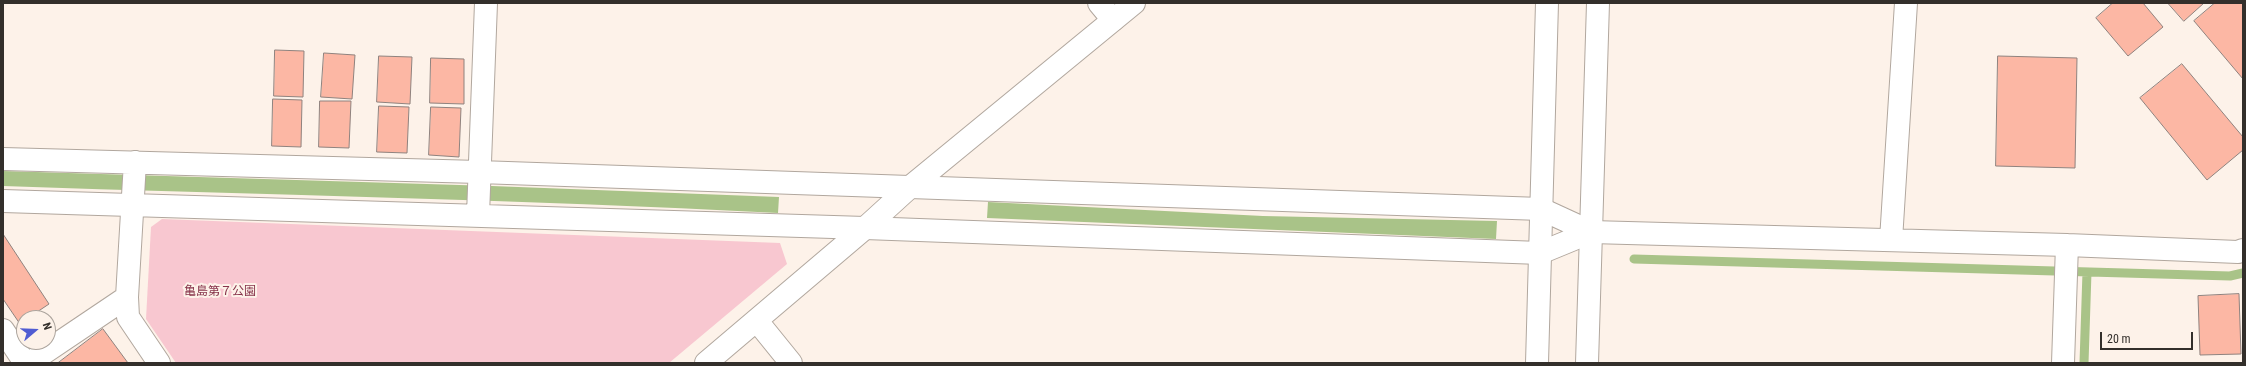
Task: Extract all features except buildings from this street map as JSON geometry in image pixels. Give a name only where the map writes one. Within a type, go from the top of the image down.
[{"type":"street","points":[[478,210],[486,3]]},
{"type":"street","points":[[1100,3],[1113,20]]},
{"type":"street","points":[[706,363],[865,228],[910,187],[1134,3]]},
{"type":"street","points":[[1537,363],[1547,3]]},
{"type":"street","points":[[1587,363],[1598,3]]},
{"type":"street","points":[[1891,240],[1906,3]]},
{"type":"street","points":[[3,159],[134,183],[478,210],[865,228],[1540,253],[1591,232]]},
{"type":"street","points":[[3,200],[134,183],[479,177],[910,187],[1541,209],[1591,232],[1891,240],[2067,253],[2238,252],[2243,250]]},
{"type":"street","points":[[134,183],[127,297],[128,317],[159,363]]},
{"type":"street","points":[[2063,363],[2067,253]]},
{"type":"street","points":[[30,363],[127,297]]},
{"type":"street","points":[[757,321],[791,363]]},
{"type":"street","points":[[3,330],[25,363]]},
{"type":"green space","name":"亀島第７公園","points":[[162,219],[780,243],[787,264],[669,363],[176,363],[146,319],[151,227]]},
{"type":"shaded area","points":[[3,171],[492,186],[779,197],[778,213],[487,201],[3,186]]},
{"type":"shaded area","points":[[988,202],[1263,216],[1497,221],[1496,239],[987,218]]},
{"type":"waterway","points":[[1634,259],[2230,276],[2243,273]]},
{"type":"waterway","points":[[2084,363],[2087,272]]}]
